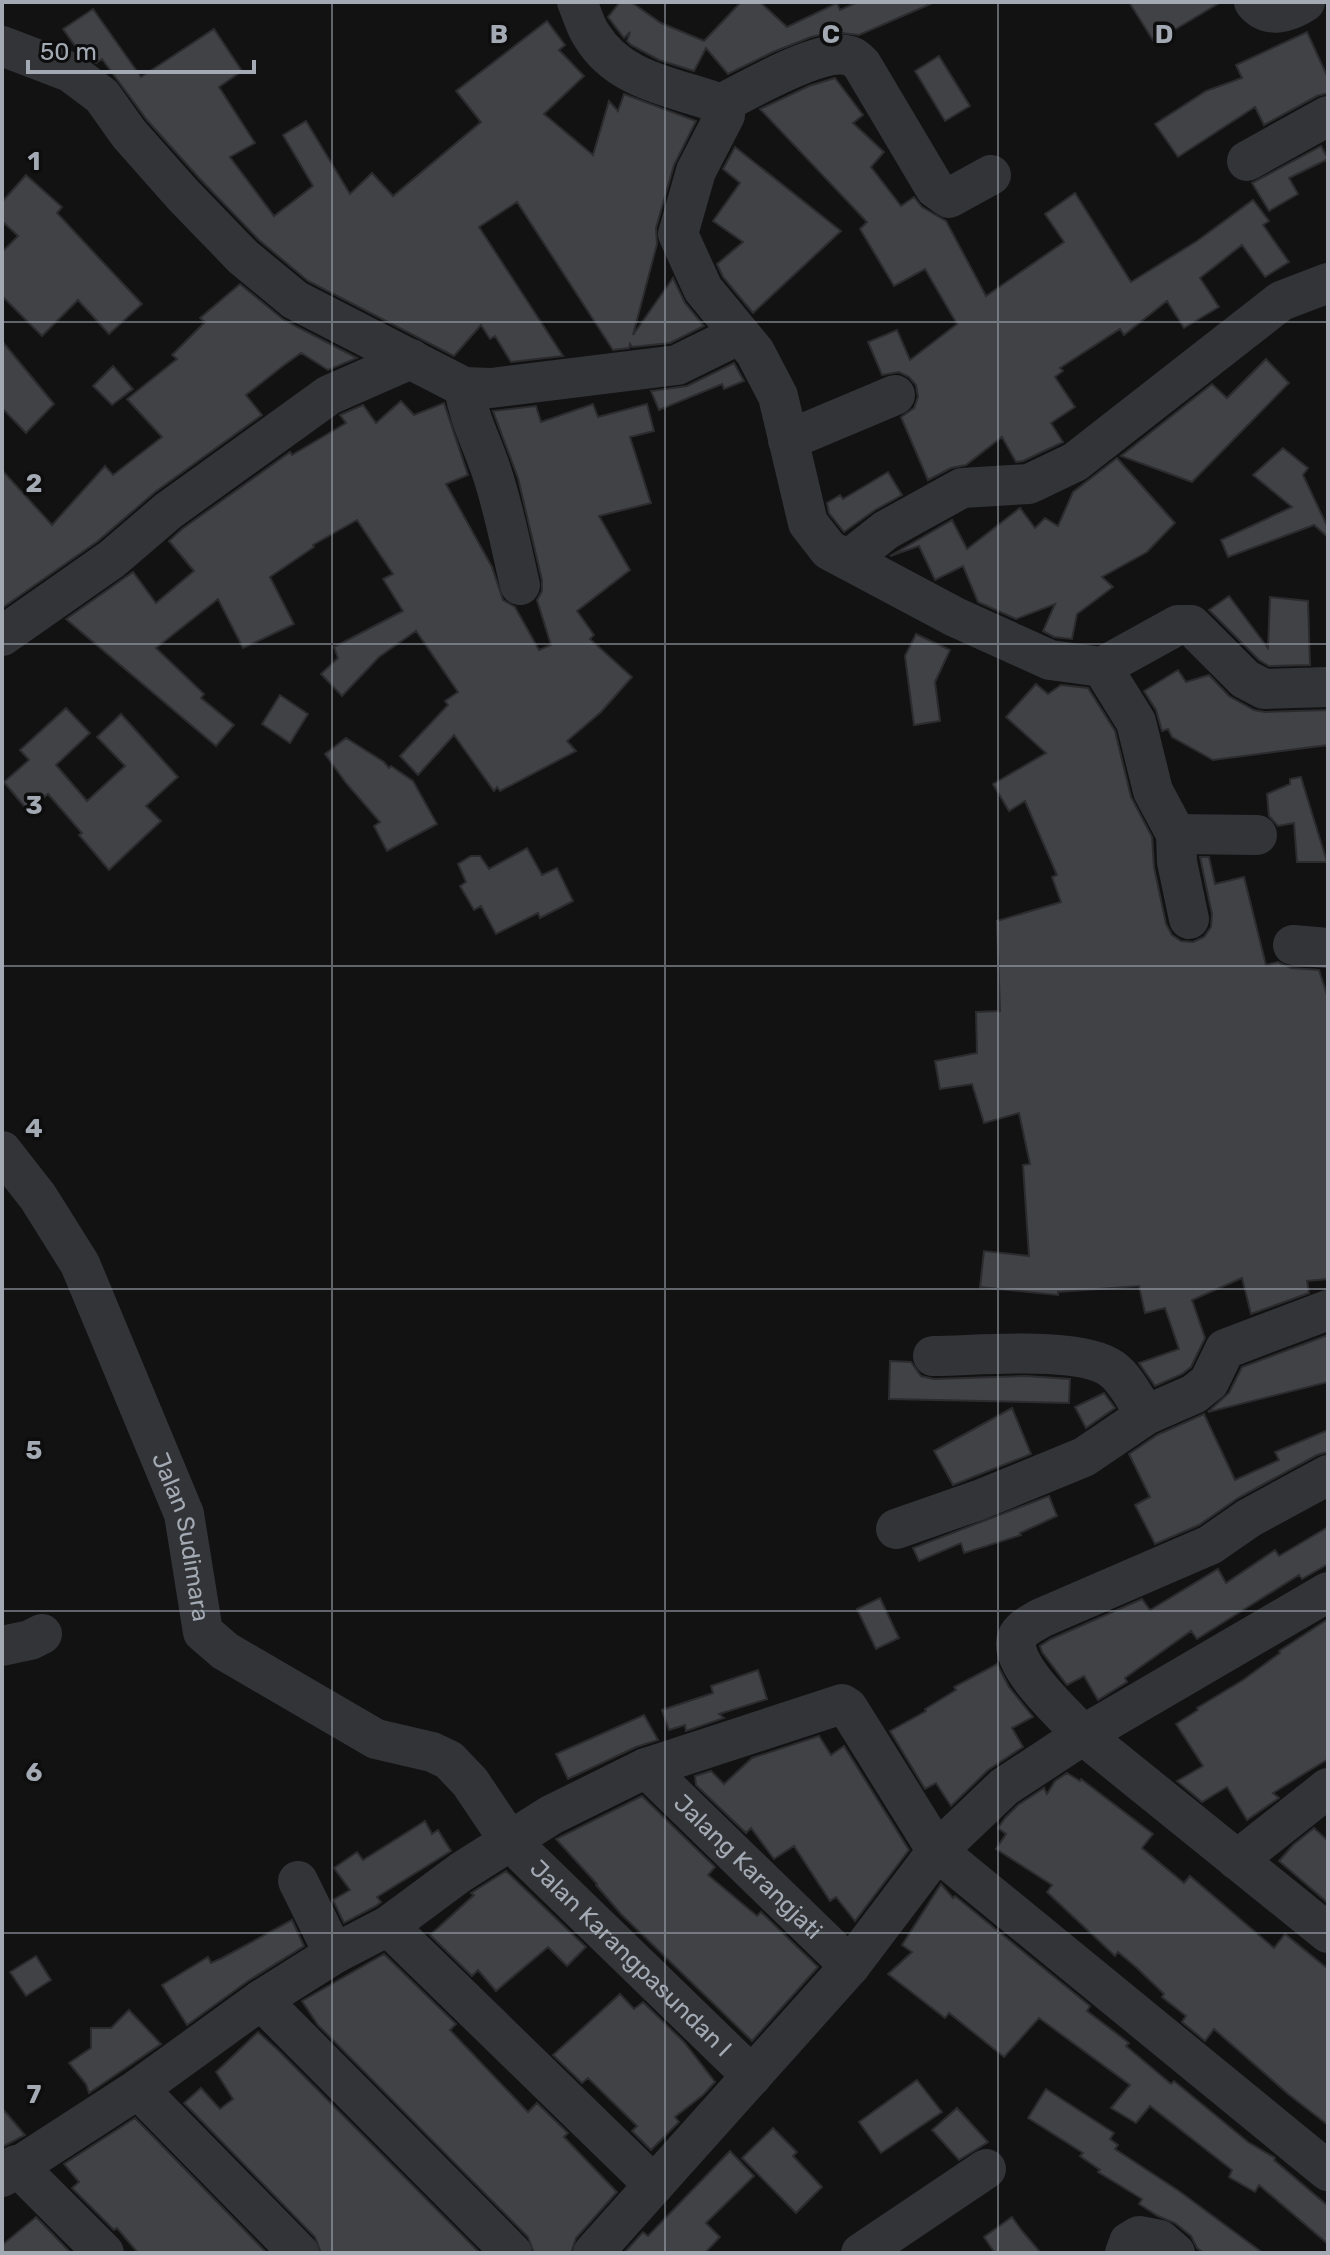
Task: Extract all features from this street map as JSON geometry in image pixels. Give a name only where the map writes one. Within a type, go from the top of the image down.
[{"type":"street","points":[[577,2],[591,36],[612,59],[657,85],[721,104],[791,69],[828,56],[854,57],[862,65],[935,188],[949,198],[991,175]]},
{"type":"street","points":[[1254,2],[1260,10],[1275,14],[1305,2]]},
{"type":"street","points":[[2,46],[70,72],[102,96],[129,134],[183,195],[243,257],[295,300],[464,387],[491,388],[664,368],[677,365],[740,334]]},
{"type":"street","points":[[721,104],[725,115],[696,171],[678,234],[703,289],[755,352],[778,396],[808,523],[829,550],[955,617],[1050,660],[1102,667],[1178,625],[1191,625],[1245,679],[1264,689],[1328,687]]},
{"type":"street","points":[[1247,161],[1328,116]]},
{"type":"street","points":[[848,560],[886,530],[962,488],[1029,484],[1075,462],[1281,301],[1328,283]]},
{"type":"street","points":[[2,636],[112,559],[168,511],[329,395],[411,359]]},
{"type":"street","points":[[464,387],[476,437],[491,468],[520,585]]},
{"type":"street","points":[[788,440],[895,395]]},
{"type":"street","points":[[1102,667],[1136,722],[1153,791],[1176,834],[1177,862],[1189,919]]},
{"type":"street","points":[[1176,834],[1257,835]]},
{"type":"street","name":"Jalan Sudimara","points":[[2,1151],[38,1197],[80,1264],[184,1514],[203,1632],[225,1651],[376,1739],[432,1752],[449,1760],[470,1782],[509,1840]]},
{"type":"street","points":[[896,1529],[1076,1461],[1146,1415],[1194,1394],[1209,1382],[1225,1349],[1328,1310]]},
{"type":"street","points":[[933,1356],[1057,1354],[1096,1360],[1115,1370],[1146,1415]]},
{"type":"street","points":[[1328,1475],[1249,1518],[1210,1545],[1041,1618],[1016,1639],[1016,1651],[1023,1669],[1083,1735],[1328,1933]]},
{"type":"street","points":[[593,2253],[850,1966],[937,1851],[1004,1787],[1083,1735],[1328,1592]]},
{"type":"street","points":[[2,1646],[42,1634]]},
{"type":"street","points":[[104,2253],[9,2171],[138,2089],[261,2000],[334,1954],[388,1926],[509,1840],[551,1815],[646,1768],[842,1704],[848,1708],[937,1851],[1328,2171]]},
{"type":"street","name":"Jalang Karangjati","points":[[646,1768],[850,1966]]},
{"type":"street","points":[[1237,1860],[1328,1788]]},
{"type":"street","name":"Jalan Karangpasundan I","points":[[509,1840],[752,2076]]},
{"type":"street","points":[[298,1881],[334,1954]]},
{"type":"street","points":[[388,1926],[654,2185]]},
{"type":"street","points":[[261,2000],[512,2253]]},
{"type":"street","points":[[138,2089],[299,2253]]},
{"type":"street","points":[[861,2253],[912,2240],[986,2169]]},
{"type":"street","points":[[1125,2253],[1129,2242],[1139,2236],[1160,2240],[1175,2253]]},
{"type":"building","points":[[620,2],[631,2],[661,23],[704,41],[741,2],[760,2],[787,27],[837,3],[840,10],[858,2],[935,2],[859,35],[833,32],[811,37],[728,74],[706,48],[694,71],[659,60],[631,45],[627,41],[630,32],[624,38],[608,17]]},
{"type":"building","points":[[1129,2],[1221,2],[1154,42]]},
{"type":"building","points":[[93,9],[141,77],[214,29],[242,71],[219,87],[255,143],[230,157],[274,216],[313,186],[283,135],[306,121],[350,194],[372,173],[393,196],[481,122],[456,91],[547,21],[565,45],[559,50],[584,76],[544,114],[593,155],[609,101],[618,111],[624,94],[696,121],[674,165],[656,228],[657,244],[633,335],[673,278],[685,303],[704,326],[670,343],[632,347],[630,344],[629,348],[613,350],[517,202],[479,227],[563,356],[511,362],[495,336],[490,339],[481,325],[454,356],[308,281],[259,240],[200,179],[147,120],[102,59],[96,63],[78,50],[63,29]]},
{"type":"building","points":[[1307,32],[1328,78],[1328,93],[1264,125],[1255,107],[1178,157],[1155,124],[1206,91],[1242,78],[1236,65]]},
{"type":"building","points":[[939,56],[970,106],[945,121],[915,71]]},
{"type":"building","points":[[835,78],[863,115],[853,123],[884,152],[871,167],[901,206],[914,197],[922,207],[946,221],[986,296],[1064,242],[1045,214],[1075,193],[1131,282],[1197,241],[1253,200],[1269,221],[1263,225],[1289,262],[1265,277],[1242,245],[1200,278],[1219,307],[1184,328],[1167,301],[1124,335],[1120,329],[1060,368],[1063,371],[1055,377],[1075,407],[1051,423],[1063,442],[1016,462],[1002,437],[966,465],[951,468],[928,480],[901,417],[914,408],[918,397],[916,385],[899,372],[882,375],[868,342],[897,330],[910,360],[957,324],[925,269],[894,286],[860,229],[867,222],[760,109],[809,86]]},
{"type":"building","points":[[1321,146],[1328,159],[1289,178],[1298,194],[1269,211],[1252,183]]},
{"type":"building","points":[[735,147],[841,231],[753,313],[723,277],[717,264],[743,242],[713,221],[740,183],[723,169]]},
{"type":"building","points":[[26,175],[62,207],[57,213],[142,304],[109,334],[78,300],[42,336],[2,296],[2,252],[18,236],[2,221],[2,202]]},
{"type":"building","points":[[240,284],[284,320],[357,358],[328,370],[301,353],[246,395],[262,415],[155,492],[98,541],[2,608],[2,470],[52,525],[105,466],[113,475],[162,437],[127,399],[177,359],[172,355],[205,322],[200,318]]},
{"type":"building","points":[[2,341],[54,404],[26,433],[2,408]]},
{"type":"building","points":[[1266,359],[1289,383],[1192,482],[1121,456],[1212,384],[1227,398]]},
{"type":"building","points":[[734,363],[744,381],[724,389],[722,384],[659,410],[651,391],[687,386]]},
{"type":"building","points":[[113,366],[133,389],[112,405],[93,386]]},
{"type":"building","points":[[401,401],[414,415],[444,403],[468,475],[446,484],[492,567],[503,600],[515,607],[539,650],[551,645],[537,600],[542,591],[542,580],[518,478],[493,411],[536,406],[541,422],[593,404],[598,417],[647,404],[654,431],[630,437],[651,503],[599,516],[630,570],[577,611],[594,635],[590,639],[632,677],[601,712],[567,741],[576,751],[500,791],[497,787],[494,791],[454,735],[418,775],[400,756],[448,705],[445,701],[458,692],[416,631],[379,657],[342,696],[321,674],[338,658],[334,647],[403,611],[383,579],[393,574],[357,520],[313,545],[270,577],[294,624],[243,648],[218,599],[156,648],[204,694],[201,698],[234,725],[216,746],[66,619],[133,572],[156,603],[194,571],[169,541],[182,529],[290,452],[292,455],[346,423],[340,415],[363,405],[376,423]]},
{"type":"building","points":[[1283,448],[1308,468],[1303,475],[1328,528],[1328,537],[1314,525],[1228,557],[1221,540],[1292,507],[1253,475]]},
{"type":"building","points":[[1117,458],[1175,523],[1147,552],[1102,577],[1113,587],[1077,614],[1072,639],[1054,637],[1043,631],[1055,604],[1016,619],[978,602],[963,566],[935,580],[919,546],[890,556],[952,520],[967,549],[1020,508],[1035,528],[1045,518],[1058,526],[1073,492]]},
{"type":"building","points":[[888,472],[902,495],[844,532],[829,513],[827,503],[840,495],[843,499]]},
{"type":"building","points":[[1229,596],[1268,648],[1270,597],[1308,601],[1310,665],[1269,666],[1259,660],[1209,610]]},
{"type":"building","points":[[916,634],[950,650],[935,682],[940,721],[914,725],[905,656]]},
{"type":"building","points":[[1178,670],[1186,682],[1209,675],[1229,696],[1254,710],[1328,710],[1328,745],[1213,760],[1172,737],[1168,729],[1162,731],[1156,710],[1144,691]]},
{"type":"building","points":[[1036,684],[1048,694],[1061,685],[1088,688],[1115,731],[1131,797],[1152,837],[1154,867],[1166,924],[1172,935],[1181,941],[1193,942],[1204,937],[1211,927],[1212,914],[1200,857],[1209,857],[1215,884],[1244,877],[1266,965],[1278,962],[1291,968],[1319,970],[1328,998],[1328,1279],[1307,1281],[1309,1293],[1251,1314],[1242,1278],[1192,1300],[1205,1338],[1191,1367],[1155,1386],[1139,1363],[1179,1349],[1165,1308],[1145,1313],[1139,1286],[1058,1292],[1058,1295],[980,1287],[984,1251],[1029,1256],[1023,1165],[1030,1164],[1019,1113],[984,1123],[972,1084],[940,1089],[935,1061],[977,1053],[976,1012],[1000,1011],[997,921],[1061,902],[1052,877],[1057,875],[1025,801],[1009,811],[993,784],[1046,753],[1006,717]]},
{"type":"building","points":[[280,695],[308,714],[290,743],[262,724]]},
{"type":"building","points":[[66,708],[90,733],[56,765],[87,801],[125,766],[97,737],[121,714],[178,777],[146,806],[161,821],[109,870],[48,794],[28,811],[4,782],[29,760],[20,750]]},
{"type":"building","points":[[346,738],[413,781],[437,824],[387,851],[374,826],[380,822],[325,754]]},
{"type":"building","points":[[1301,777],[1327,862],[1297,862],[1294,823],[1278,826],[1269,816],[1267,794],[1290,784],[1290,779]]},
{"type":"building","points":[[527,848],[542,875],[557,868],[573,901],[540,918],[538,913],[496,934],[481,906],[474,910],[460,886],[466,882],[458,864],[471,856],[480,856],[489,869]]},
{"type":"building","points":[[1328,1335],[1328,1382],[1208,1412],[1229,1393],[1242,1367]]},
{"type":"building","points":[[890,1361],[911,1362],[921,1376],[934,1379],[1026,1376],[1070,1379],[1069,1403],[889,1399]]},
{"type":"building","points":[[1104,1393],[1115,1408],[1086,1428],[1075,1407]]},
{"type":"building","points":[[1012,1408],[1031,1454],[953,1485],[934,1451]]},
{"type":"building","points":[[1204,1414],[1235,1480],[1279,1460],[1275,1452],[1328,1430],[1328,1452],[1238,1498],[1199,1525],[1155,1544],[1135,1505],[1150,1497],[1129,1454],[1157,1435]]},
{"type":"building","points":[[1049,1496],[1057,1516],[1021,1535],[964,1553],[961,1543],[919,1561],[913,1548]]},
{"type":"building","points":[[1328,1527],[1328,1564],[1302,1579],[1299,1575],[1197,1639],[1191,1631],[1125,1678],[1127,1682],[1098,1700],[1084,1676],[1067,1685],[1042,1652],[1040,1646],[1051,1639],[1142,1599],[1150,1610],[1218,1569],[1226,1583],[1275,1550],[1279,1556]]},
{"type":"building","points":[[880,1598],[899,1638],[876,1649],[857,1609]]},
{"type":"building","points":[[1328,1619],[1328,1759],[1273,1793],[1279,1798],[1247,1820],[1227,1787],[1202,1802],[1177,1781],[1203,1766],[1176,1724]]},
{"type":"building","points":[[997,1664],[1009,1687],[1033,1717],[1012,1728],[1023,1747],[988,1770],[951,1806],[936,1783],[925,1789],[890,1731],[926,1711],[956,1690],[954,1687]]},
{"type":"building","points":[[758,1670],[767,1699],[719,1714],[724,1718],[686,1731],[685,1725],[669,1730],[662,1710],[713,1693],[711,1686]]},
{"type":"building","points":[[644,1715],[658,1740],[568,1779],[556,1754]]},
{"type":"building","points":[[819,1736],[831,1755],[844,1746],[909,1850],[855,1921],[836,1897],[830,1901],[794,1846],[774,1859],[751,1828],[746,1833],[696,1785],[695,1776],[711,1771],[724,1784],[752,1758]]},
{"type":"building","points":[[1067,1773],[1081,1779],[1153,1834],[1142,1848],[1184,1883],[1190,1876],[1274,1948],[1285,1934],[1328,1969],[1328,2125],[1214,2029],[1205,2041],[1182,2022],[1186,2016],[1162,1997],[1164,1994],[1137,1968],[1118,1952],[1115,1956],[1047,1892],[1052,1885],[996,1849],[1006,1834],[998,1828],[1005,1818],[1044,1788],[1047,1794],[1055,1781]]},
{"type":"building","points":[[642,1796],[715,1867],[708,1875],[757,1916],[761,1912],[818,1967],[752,2041],[621,1914],[556,1839]]},
{"type":"building","points":[[425,1821],[432,1834],[438,1830],[451,1851],[377,1897],[381,1902],[376,1906],[344,1923],[333,1900],[350,1890],[334,1868],[357,1852],[363,1860]]},
{"type":"building","points":[[1314,1828],[1328,1841],[1328,1903],[1279,1861]]},
{"type":"building","points":[[506,1871],[586,1947],[567,1966],[548,1947],[496,1991],[478,1970],[472,1976],[430,1935],[474,1895],[471,1893]]},
{"type":"building","points":[[941,1884],[953,1898],[955,1896],[1090,2006],[1087,2011],[1129,2043],[1126,2046],[1171,2084],[1174,2081],[1248,2142],[1275,2158],[1328,2206],[1328,2244],[1259,2185],[1255,2192],[1229,2177],[1232,2170],[1150,2106],[1136,2123],[1111,2108],[1130,2085],[1039,2018],[1004,2057],[949,2013],[945,2018],[888,1974],[912,1952],[902,1945]]},
{"type":"building","points":[[292,1920],[304,1946],[187,2025],[162,1985],[208,1957],[211,1963]]},
{"type":"building","points":[[384,1954],[456,2024],[450,2030],[528,2112],[537,2103],[568,2133],[564,2137],[617,2192],[576,2238],[571,2253],[534,2253],[528,2237],[318,2025],[302,2001]]},
{"type":"building","points":[[36,1956],[51,1980],[26,1996],[10,1972]]},
{"type":"building","points":[[620,1994],[634,2009],[643,2002],[684,2042],[715,2082],[675,2117],[679,2122],[651,2150],[632,2131],[637,2126],[588,2078],[582,2083],[553,2055]]},
{"type":"building","points":[[129,2010],[161,2044],[89,2093],[86,2084],[69,2063],[91,2048],[91,2028],[111,2028]]},
{"type":"building","points":[[258,2032],[480,2253],[321,2253],[315,2237],[184,2103],[201,2088],[220,2109],[233,2099],[216,2072]]},
{"type":"building","points":[[917,2080],[942,2112],[881,2153],[859,2122]]},
{"type":"building","points":[[1046,2089],[1114,2133],[1110,2139],[1118,2145],[1115,2149],[1179,2191],[1263,2253],[1204,2253],[1197,2248],[1191,2236],[1175,2223],[1139,2204],[1142,2199],[1098,2172],[1100,2170],[1080,2156],[1083,2153],[1028,2118]]},
{"type":"building","points":[[2,2108],[25,2135],[2,2147]]},
{"type":"building","points":[[957,2108],[988,2142],[959,2160],[932,2130]]},
{"type":"building","points":[[135,2118],[267,2253],[138,2253],[117,2228],[114,2230],[72,2188],[79,2182],[64,2164]]},
{"type":"building","points":[[773,2128],[797,2152],[793,2156],[822,2187],[796,2213],[742,2158]]},
{"type":"building","points":[[730,2151],[754,2176],[706,2223],[720,2237],[705,2253],[624,2253],[643,2232],[648,2236]]},
{"type":"building","points":[[36,2217],[71,2253],[2,2253],[2,2245]]},
{"type":"building","points":[[1012,2217],[1041,2253],[995,2253],[984,2237]]}]
